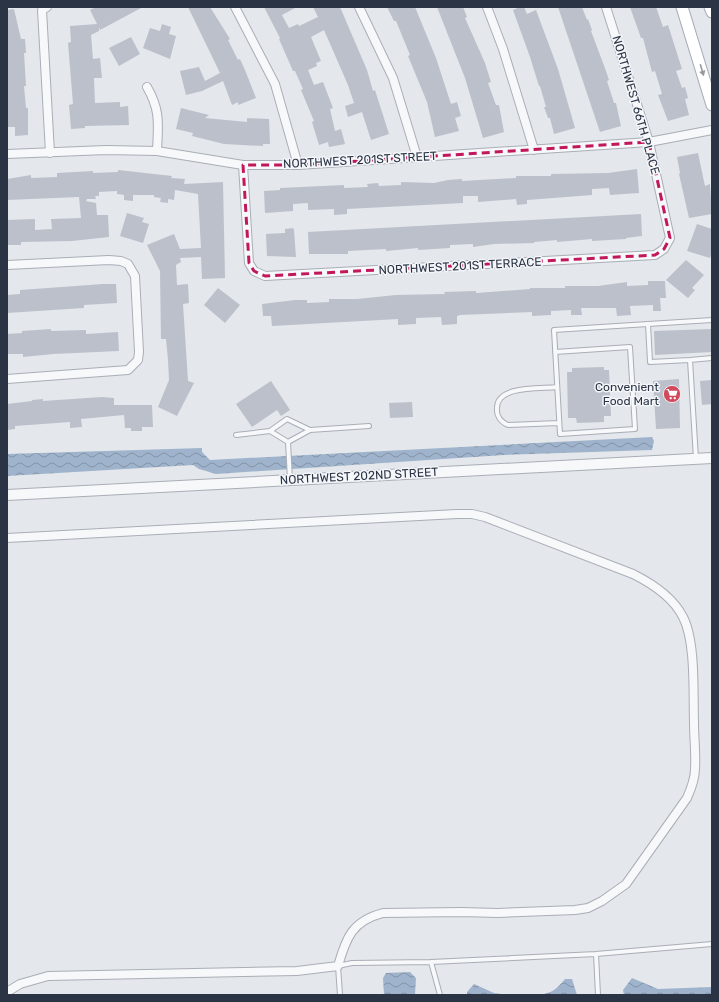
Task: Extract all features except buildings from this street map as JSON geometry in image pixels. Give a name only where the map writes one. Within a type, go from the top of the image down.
[{"type":"main road","points":[[682,7],[712,105]]},
{"type":"main road","points":[[710,7],[712,12]]},
{"type":"street","points":[[235,7],[275,84],[298,165]]},
{"type":"street","points":[[359,7],[393,78],[417,157]]},
{"type":"street","points":[[487,7],[503,49],[534,150]]},
{"type":"street","name":"NORTHWEST 66TH PLACE","points":[[606,7],[649,142],[670,238],[664,249]]},
{"type":"street","points":[[44,9],[50,153]]},
{"type":"street","points":[[147,87],[155,101],[158,119],[156,151]]},
{"type":"street","name":"NORTHWEST 201ST STREET","points":[[7,154],[106,150],[156,151],[243,165],[298,165],[649,142],[712,130]]},
{"type":"street","name":"NORTHWEST 201ST TERRACE","points":[[243,165],[249,263],[254,271],[265,276],[656,255],[664,249]]},
{"type":"street","points":[[7,265],[108,260],[121,261],[128,264],[135,276],[139,352],[138,360],[134,365],[128,370],[120,372],[7,379]]},
{"type":"street","name":"NORTHWEST 202ND STREET","points":[[7,495],[290,475],[712,458]]},
{"type":"street","points":[[7,538],[472,514],[499,522],[633,574],[656,587],[677,608],[683,617],[690,640],[694,710],[695,769],[694,780],[687,798],[626,884],[602,901],[588,908],[575,910],[378,915],[361,924],[350,934],[344,942],[338,966],[297,971],[48,976],[20,984],[7,992]]},
{"type":"lane","points":[[555,352],[630,347],[635,429],[560,434],[559,423],[555,352],[554,330],[712,320]]},
{"type":"lane","points":[[648,324],[650,362],[712,358]]},
{"type":"lane","points":[[690,360],[696,459]]},
{"type":"lane","points":[[557,387],[511,391],[501,397],[496,407],[499,418],[508,425],[559,423]]},
{"type":"lane","points":[[236,435],[270,431],[287,419],[310,430]]},
{"type":"lane","points":[[288,442],[310,430],[369,426]]},
{"type":"lane","points":[[270,431],[288,442]]},
{"type":"lane","points":[[288,442],[290,475]]},
{"type":"lane","points":[[340,995],[338,966],[352,964],[431,962],[596,954],[712,944]]},
{"type":"lane","points":[[596,954],[598,995]]},
{"type":"lane","points":[[431,962],[440,995]]},
{"type":"highlighted area","points":[[649,142],[670,238],[664,249],[655,255],[265,276],[254,271],[249,263],[243,165],[298,165]]},
{"type":"water","points":[[652,437],[654,441],[652,450],[504,455],[216,474],[199,469],[193,465],[7,476],[7,454],[202,448],[202,452],[210,460]]},
{"type":"water","points":[[410,972],[416,978],[415,995],[384,995],[383,978],[386,973]]},
{"type":"water","points":[[632,978],[658,989],[712,987],[712,995],[624,995],[623,990]]},
{"type":"water","points":[[565,979],[572,979],[577,995],[540,995],[550,992],[560,985]]},
{"type":"water","points":[[474,984],[494,993],[508,995],[467,995],[467,992]]},
{"type":"place","name":"Convenient Food Mart","points":[[672,394]]}]
